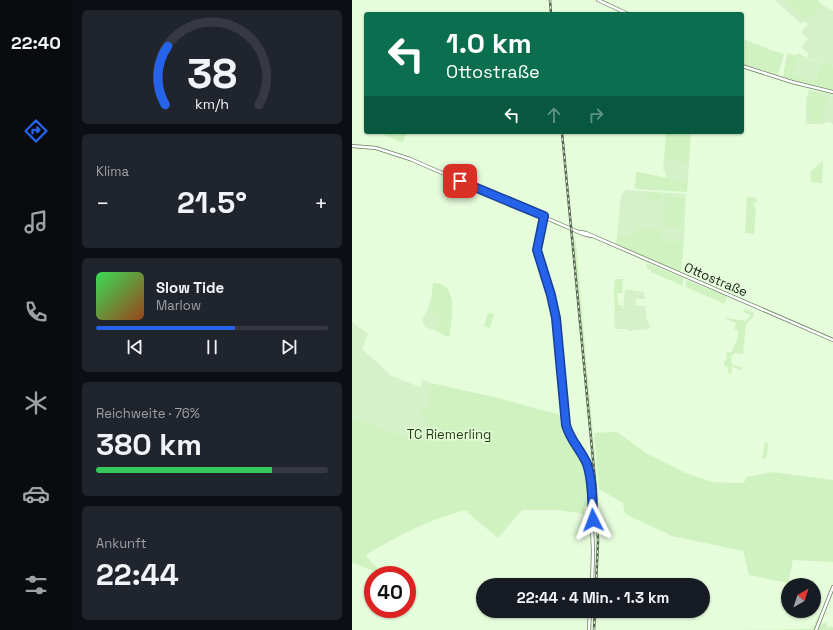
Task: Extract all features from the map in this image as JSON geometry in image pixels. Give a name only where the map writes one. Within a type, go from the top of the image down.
[{"type":"street","points":[[598,0],[624,12]]},
{"type":"street","points":[[744,67],[792,82],[833,92]]},
{"type":"street","name":"Ottostraße","points":[[352,146],[376,148],[410,159],[833,340]]},
{"type":"street","points":[[544,216],[537,250],[551,295],[556,318],[566,425],[569,435],[581,452],[586,463],[590,479],[593,550],[592,578]]},
{"type":"street","points":[[817,629],[833,587]]},
{"type":"street","points":[[589,630],[590,618]]},
{"type":"shaded area","points":[[775,0],[817,0],[833,11],[833,66],[806,58],[809,54],[801,47],[808,39],[801,32],[808,24],[804,21],[801,24]]},
{"type":"shaded area","points":[[798,58],[820,63],[816,80],[794,75]]},
{"type":"shaded area","points":[[809,90],[833,94],[833,124],[828,122],[821,124],[806,124],[806,99]]},
{"type":"shaded area","points":[[664,159],[688,164],[687,180],[666,178],[666,173],[663,169]]},
{"type":"shaded area","points":[[626,190],[686,194],[684,242],[661,240],[661,228],[636,227],[635,236],[617,234],[621,196]]},
{"type":"shaded area","points":[[571,232],[573,233],[596,490],[594,490]]},
{"type":"shaded area","points":[[625,289],[644,292],[645,299],[636,299],[635,306],[645,306],[647,320],[650,326],[649,329],[628,331],[627,329],[615,329],[614,316],[615,314],[621,314]]},
{"type":"shaded area","points":[[427,310],[441,317],[436,331],[425,327],[422,321]]},
{"type":"shaded area","points":[[352,322],[368,334],[362,349],[392,376],[420,387],[423,380],[431,383],[426,397],[431,400],[425,410],[429,422],[424,433],[411,439],[352,417]]},
{"type":"green space","points":[[785,0],[817,0],[823,6],[811,19],[809,17],[806,20]]},
{"type":"green space","points":[[744,40],[784,54],[778,75],[744,65]]},
{"type":"green space","points":[[789,53],[795,56],[798,53],[808,59],[833,66],[833,90],[783,77],[787,55]],"holes":[[[798,58],[820,63],[816,80],[794,75]]]},
{"type":"green space","points":[[811,92],[827,96],[821,122],[812,120],[812,116],[808,115],[806,112]]},
{"type":"green space","points":[[382,134],[406,134],[403,142]]},
{"type":"green space","points":[[666,134],[691,134],[687,192],[635,189],[636,173],[638,172],[687,180],[688,164],[664,159]]},
{"type":"green space","points":[[823,161],[822,183],[811,182],[810,172]]},
{"type":"green space","points":[[648,192],[662,193],[661,202],[647,200]]},
{"type":"green space","points":[[665,193],[671,194],[671,197],[684,198],[683,205],[664,202]]},
{"type":"green space","points":[[747,197],[757,198],[757,202],[753,203],[756,210],[754,234],[745,233]]},
{"type":"green space","points":[[666,204],[684,205],[682,228],[664,227]]},
{"type":"green space","points":[[636,227],[662,228],[661,240],[684,242],[681,270],[678,272],[616,244],[617,234],[635,236]]},
{"type":"green space","points":[[573,236],[576,243],[598,490],[596,490]]},
{"type":"green space","points":[[647,263],[683,278],[683,286],[651,272],[652,271],[647,269]]},
{"type":"green space","points":[[615,279],[623,279],[622,293],[617,293],[618,305],[622,305],[621,314],[615,314]]},
{"type":"green space","points":[[686,280],[725,295],[727,298],[725,304],[686,287]]},
{"type":"green space","points":[[433,283],[442,284],[447,288],[451,295],[452,311],[450,336],[448,337],[436,331],[440,317],[427,310],[431,300]]},
{"type":"green space","points":[[744,309],[754,313],[753,317],[746,324],[743,354],[735,353],[732,355],[731,362],[733,365],[742,367],[741,370],[732,367],[731,374],[729,374],[727,366],[724,366],[724,361],[727,360],[726,351],[731,353],[733,350],[738,339],[738,330],[734,329],[736,323],[726,319],[746,321],[751,315],[743,312]]},
{"type":"green space","points":[[488,313],[494,314],[490,328],[484,326]]},
{"type":"green space","name":"TC Riemerling","points":[[431,383],[498,398],[564,416],[568,436],[579,452],[588,472],[591,506],[584,506],[584,514],[559,510],[522,510],[498,538],[468,513],[467,510],[454,513],[403,534],[367,554],[366,556],[376,566],[364,566],[364,567],[352,562],[352,417],[411,439],[415,429],[424,432],[429,422],[419,415],[422,408],[425,409],[431,400],[426,397]]},
{"type":"green space","points":[[617,432],[646,453],[686,473],[712,482],[742,483],[745,481],[746,477],[772,472],[833,480],[833,562],[793,560],[789,578],[781,578],[781,582],[749,575],[743,551],[672,536],[625,514],[623,503],[599,489],[594,433]]},
{"type":"green space","points":[[765,442],[768,443],[767,457],[762,459]]},
{"type":"green space","points":[[818,618],[819,618],[814,630],[735,630],[812,629]]},
{"type":"green space","points":[[825,622],[827,623],[826,626],[833,627],[833,630],[818,630],[821,623],[824,624]]},
{"type":"railway","points":[[550,0],[551,12]]},
{"type":"railway","points":[[562,134],[596,491],[598,541],[596,578]]},
{"type":"railway","points":[[594,630],[595,618]]},
{"type":"route","points":[[460,181],[544,216],[537,250],[551,295],[556,318],[566,425],[569,435],[582,454],[588,468],[593,520]]}]
